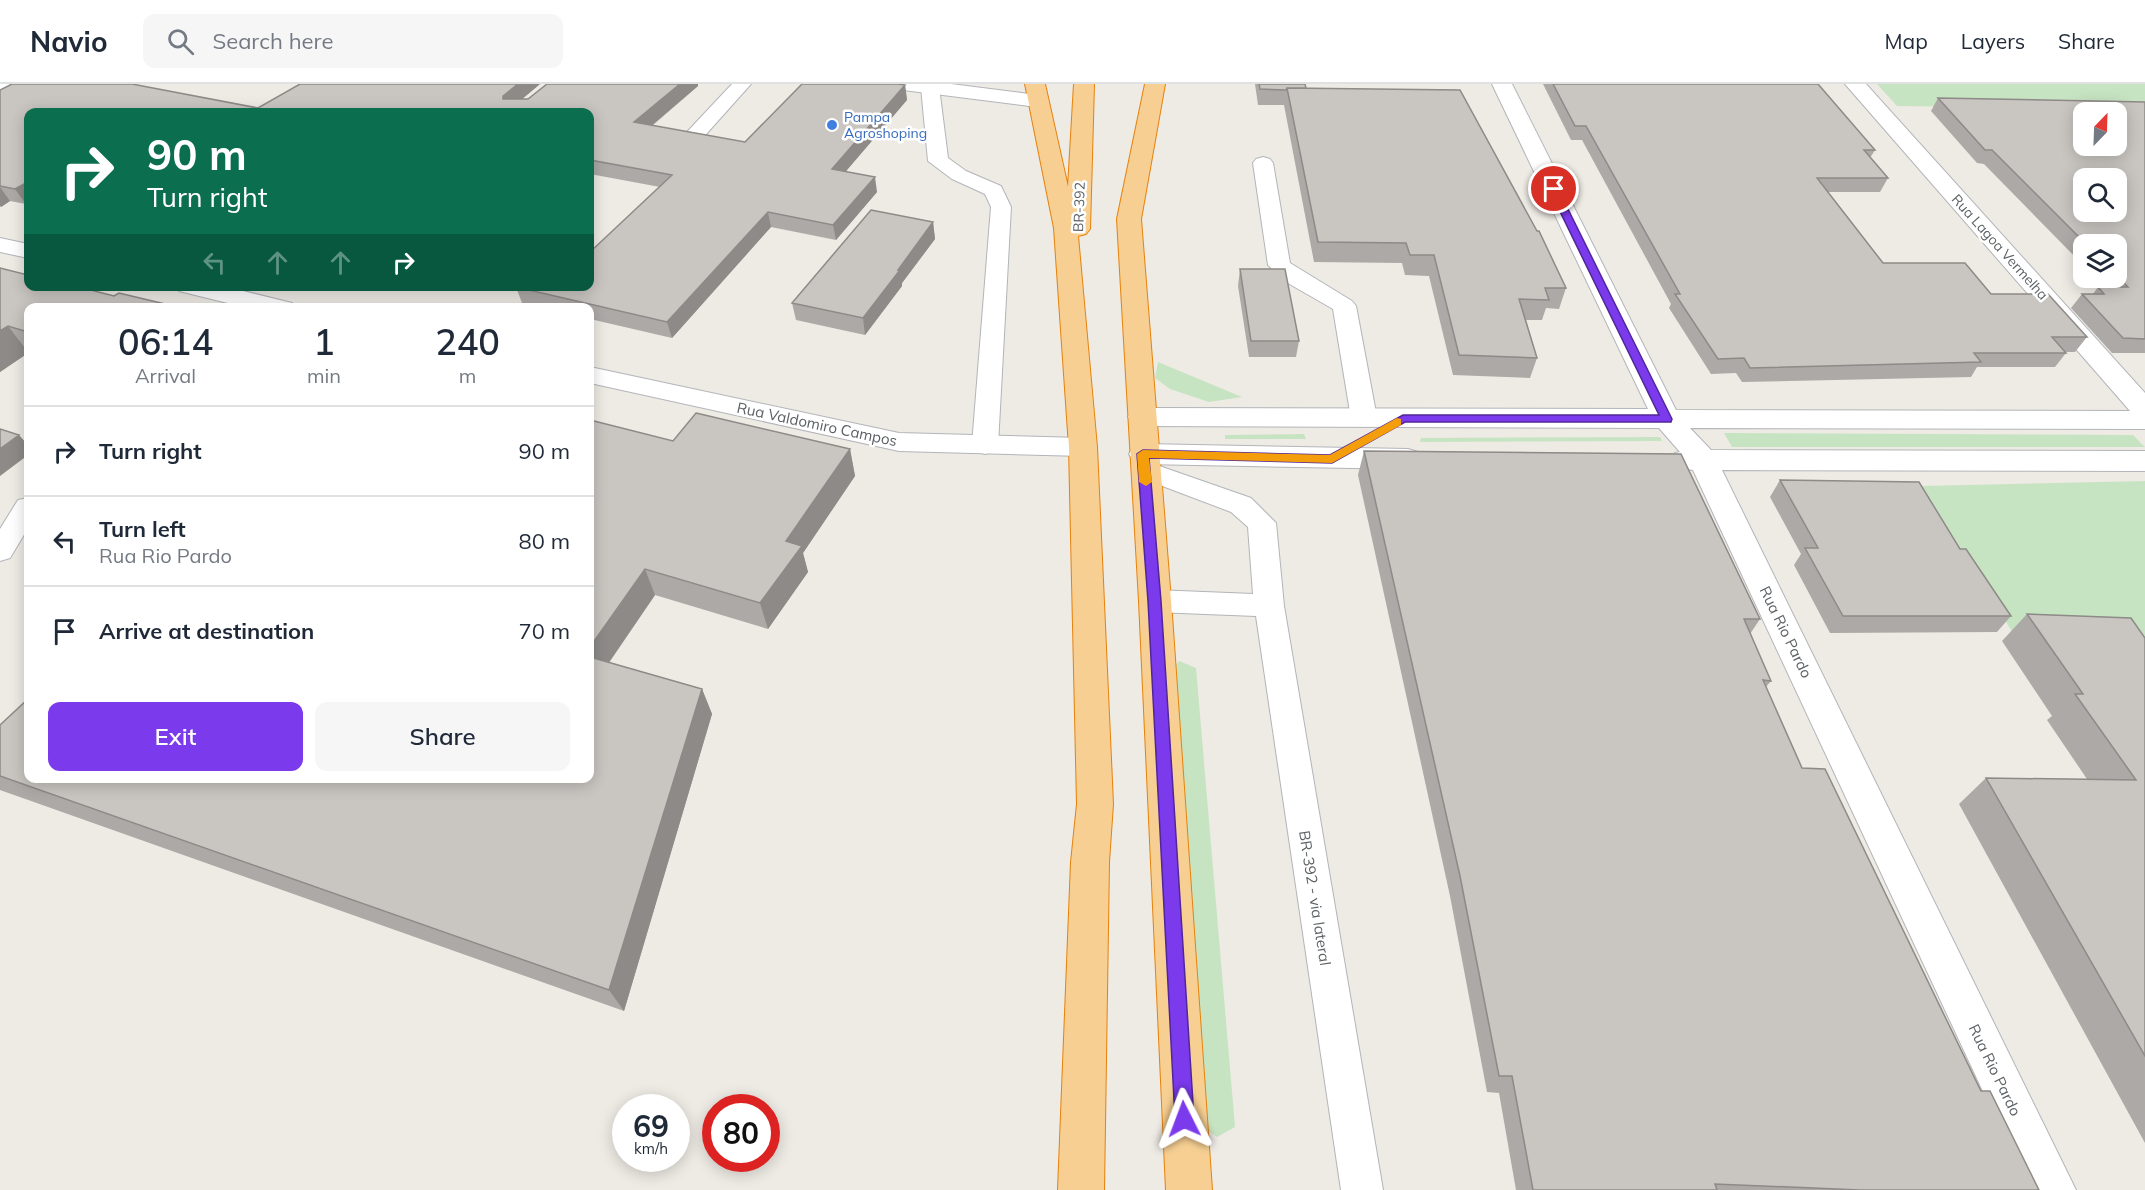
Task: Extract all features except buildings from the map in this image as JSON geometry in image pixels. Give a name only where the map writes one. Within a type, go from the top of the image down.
[{"type":"highway","name":"BR-392","points":[[1074,329],[1084,84]]},
{"type":"highway","points":[[1155,84],[1129,219],[1155,601],[1189,1190]]},
{"type":"highway","name":"BR-392","points":[[1036,92],[1066,228],[1083,447],[1095,804],[1090,862],[1081,1190]]},
{"type":"street","points":[[0,88],[8,84]]},
{"type":"street","points":[[903,84],[1036,92]]},
{"type":"street","name":"Rua Rio Pardo","points":[[1502,84],[1667,419],[1703,460],[2053,1190]]},
{"type":"street","name":"Rua Lagoa Vermelha","points":[[1855,84],[2145,410]]},
{"type":"street","points":[[0,245],[24,250]]},
{"type":"street","points":[[208,291],[258,303]]},
{"type":"street","points":[[278,303],[289,291]]},
{"type":"street","name":"Rua Valdomiro Campos","points":[[594,376],[898,442],[1083,447]]},
{"type":"street","points":[[1142,417],[2145,420]]},
{"type":"street","points":[[1332,459],[1403,418]]},
{"type":"street","points":[[1144,462],[1440,459]]},
{"type":"street","points":[[1656,460],[2145,461]]},
{"type":"lane","points":[[693,137],[742,84]]},
{"type":"lane","points":[[930,87],[938,160],[958,175],[994,190],[1001,207],[985,445]]},
{"type":"lane","points":[[1263,163],[1279,265],[1294,277],[1344,306],[1364,418]]},
{"type":"lane","name":"BR-392 - via lateral","points":[[1144,462],[1241,505],[1262,523],[1269,606],[1362,1190]]},
{"type":"lane","points":[[0,551],[24,513]]},
{"type":"lane","points":[[1155,601],[1269,606]]},
{"type":"green space","points":[[1877,84],[2145,84],[2145,109],[2127,109],[2127,102],[2073,102],[2073,108],[1897,106]]},
{"type":"green space","points":[[1158,362],[1242,397],[1209,402],[1170,389],[1155,378]]},
{"type":"green space","points":[[1724,433],[2133,435],[2145,447],[1732,447]]},
{"type":"green space","points":[[1304,434],[1306,439],[1225,439],[1225,435]]},
{"type":"green space","points":[[1660,437],[1662,441],[1420,442],[1421,438]]},
{"type":"green space","points":[[2145,481],[2145,640],[2016,638],[1922,486]]},
{"type":"green space","points":[[1179,661],[1196,668],[1235,1127],[1217,1137],[1201,1126],[1170,673]]},
{"type":"slow traffic","points":[[1146,482],[1143,454],[1332,459],[1397,422]]},
{"type":"place","name":"Pampa Agroshoping","points":[[832,125]]},
{"type":"route","points":[[1184,1119],[1155,601],[1143,454],[1332,459],[1403,418],[1667,419],[1554,189]]}]
